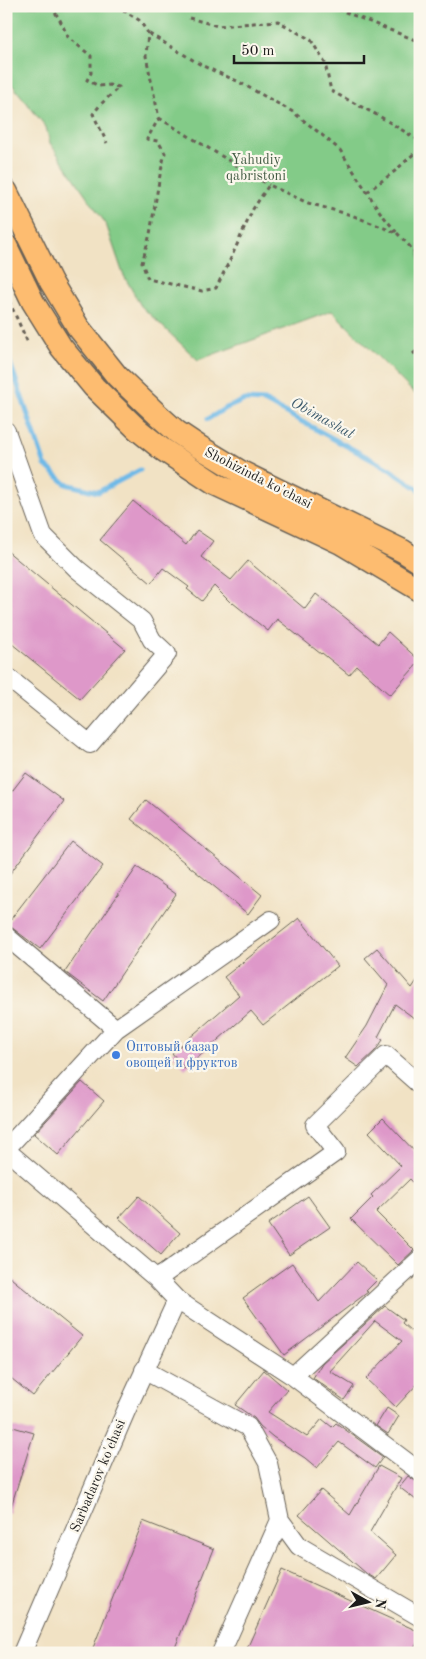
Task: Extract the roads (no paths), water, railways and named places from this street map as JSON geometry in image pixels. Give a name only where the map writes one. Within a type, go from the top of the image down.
[{"type":"main road","name":"Shohizinda ko'chasi","points":[[6,191],[51,282],[78,327],[117,376],[158,415],[191,442],[239,470],[403,551],[420,562]]},
{"type":"main road","name":"Shohizinda ko'chasi","points":[[6,246],[33,302],[61,347],[94,387],[137,429],[162,449],[215,484],[341,542],[420,590]]},
{"type":"street","points":[[6,432],[43,535],[77,569],[142,621],[152,640],[167,654],[90,744],[6,676]]},
{"type":"street","points":[[272,920],[116,1028],[6,1149],[157,1279],[177,1300],[292,1376],[420,1472]]},
{"type":"street","points":[[6,936],[116,1028]]},
{"type":"street","points":[[157,1279],[336,1152],[315,1125],[386,1055],[420,1084]]},
{"type":"street","points":[[292,1376],[420,1259]]},
{"type":"street","name":"Sarbadarov ko'chasi","points":[[22,1653],[144,1370],[177,1300]]},
{"type":"street","points":[[144,1370],[248,1428],[268,1463],[280,1520],[299,1546],[420,1617]]},
{"type":"street","points":[[221,1653],[280,1520]]},
{"type":"waterway","name":"Obimashat","points":[[6,351],[45,465],[66,484],[98,492],[140,470]]},
{"type":"waterway","name":"Obimashat","points":[[208,419],[224,409],[245,400],[264,401],[389,469],[420,490]]},
{"type":"place","name":"Оптовый базар овощей и фруктов","points":[[116,1055]]},
{"type":"park label","name":"Yahudiy qabristoni","points":[[256,168]]}]
